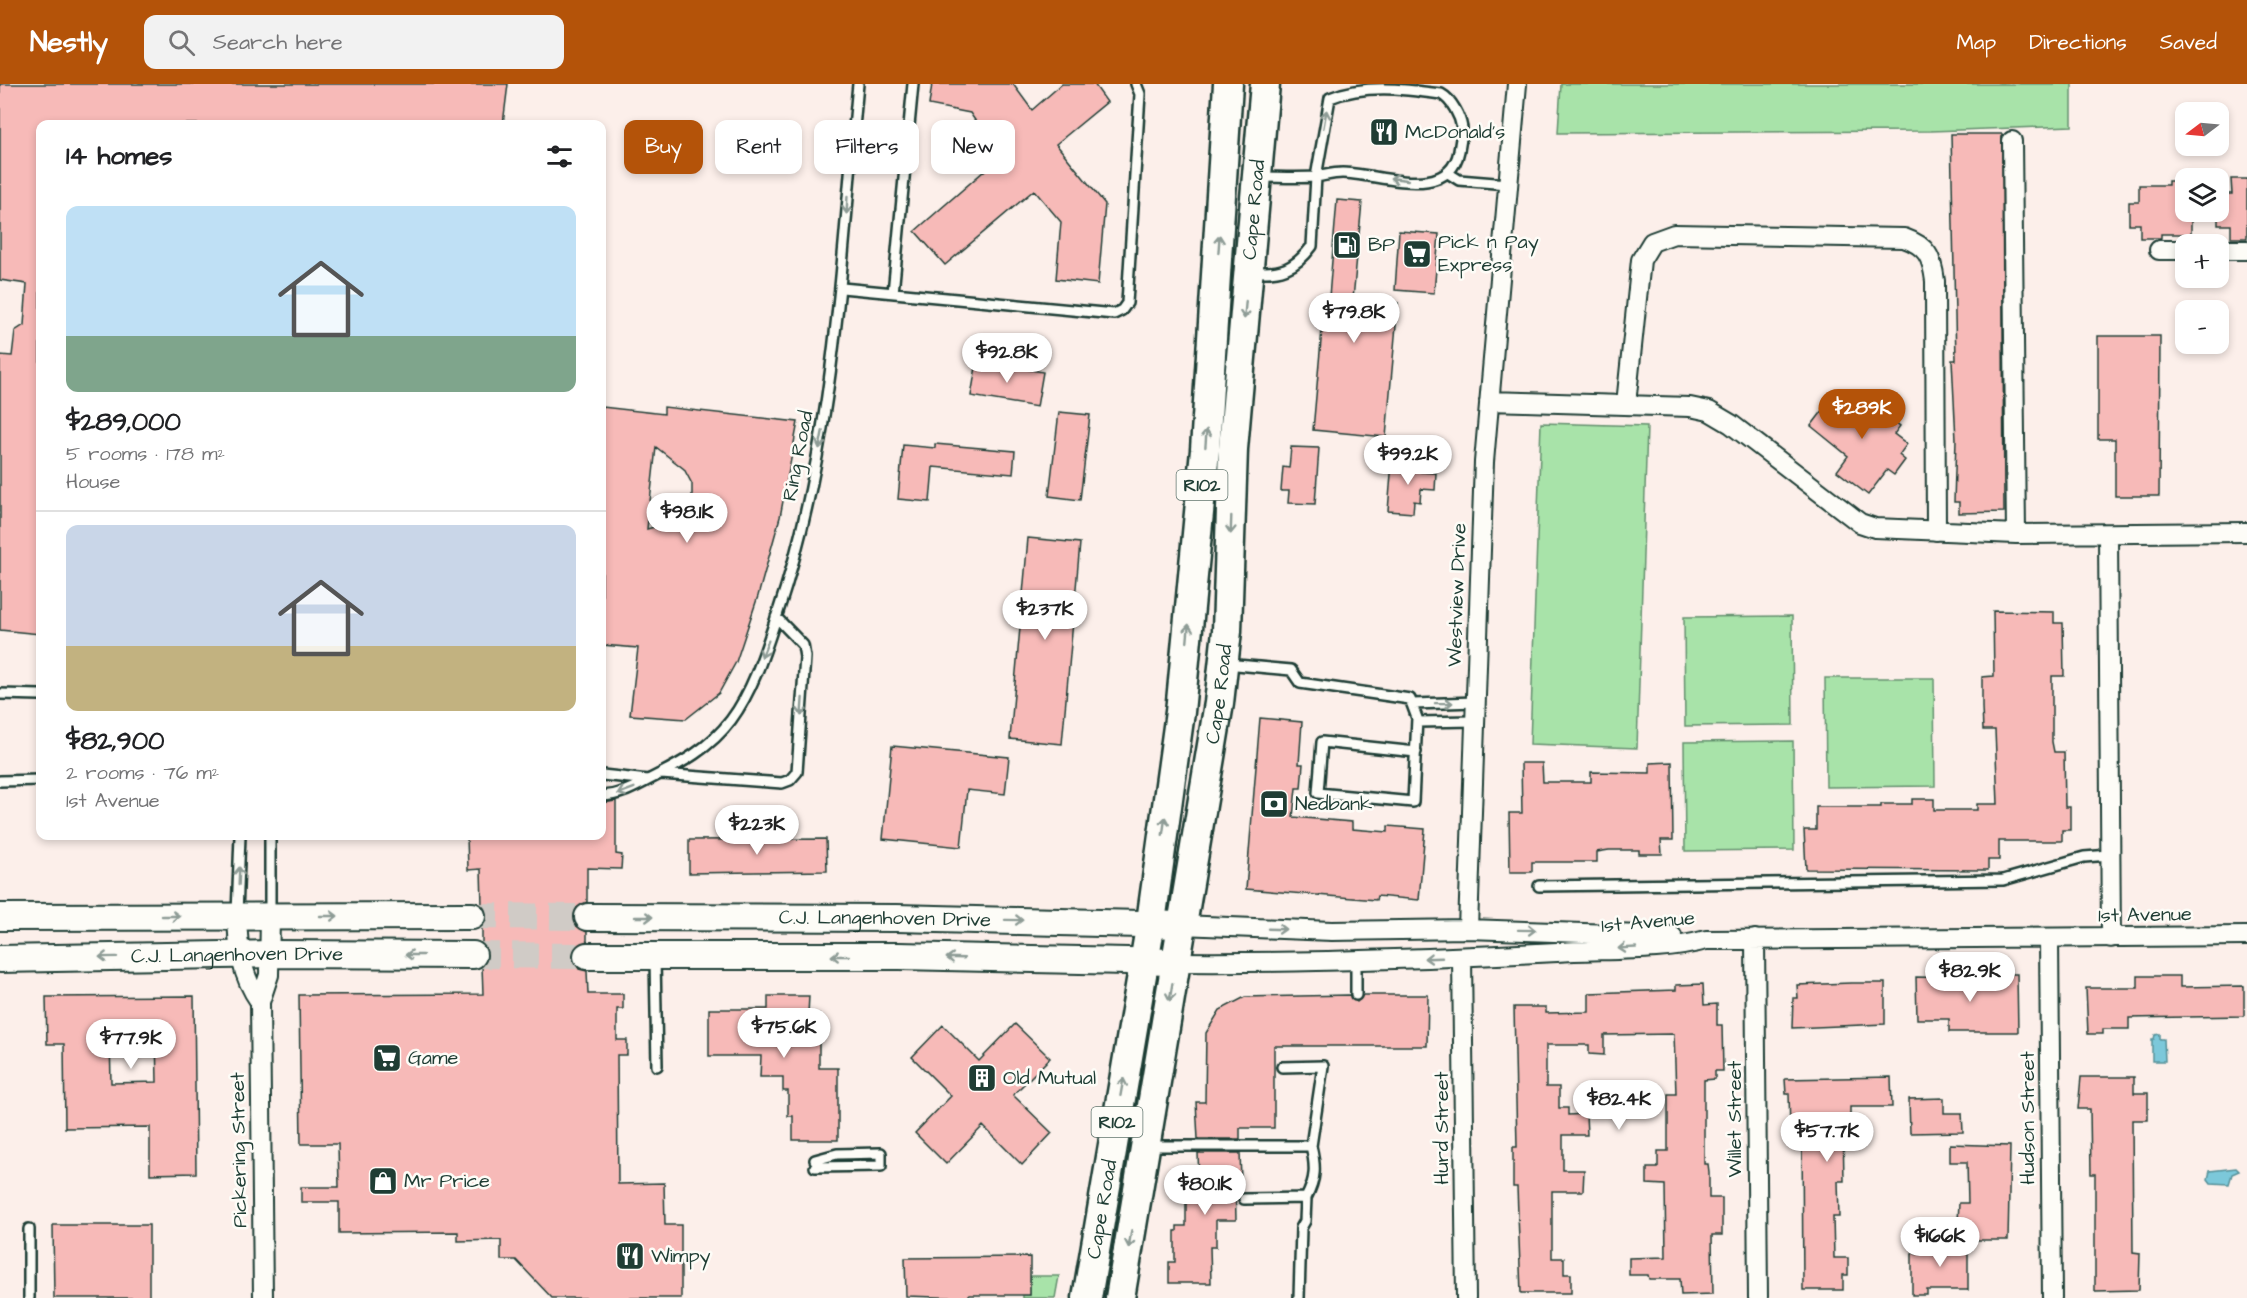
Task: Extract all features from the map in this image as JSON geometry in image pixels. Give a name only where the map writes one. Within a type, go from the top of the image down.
[{"type":"main road","name":"Cape Road","points":[[1087,1298],[1151,922],[1180,712],[1205,450],[1228,84]]},
{"type":"main road","name":"Cape Road","points":[[1120,1298],[1223,664],[1233,449],[1265,84]]},
{"type":"main road","name":"C.J. Langenhoven Drive","points":[[0,917],[472,916]]},
{"type":"main road","name":"C.J. Langenhoven Drive","points":[[588,917],[897,918],[1151,922],[1181,925]]},
{"type":"main road","name":"C.J. Langenhoven Drive","points":[[0,959],[272,954],[472,955]]},
{"type":"main road","name":"C.J. Langenhoven Drive","points":[[587,956],[899,956],[1175,962]]},
{"type":"street","name":"Westview Drive","points":[[1468,929],[1484,462],[1517,84]]},
{"type":"street","points":[[2012,141],[2016,534]]},
{"type":"street","points":[[1626,405],[1641,260],[1652,242],[1674,234],[1904,238],[1914,242],[1928,252],[1933,262],[1935,280],[1936,531]]},
{"type":"street","points":[[2159,250],[2175,250]]},
{"type":"street","points":[[2229,250],[2247,250]]},
{"type":"street","points":[[1489,401],[1690,407],[1709,411],[1731,424],[1860,523],[1888,530],[2016,534],[2247,532]]},
{"type":"street","points":[[2108,534],[2111,938]]},
{"type":"street","name":"Pickering Street","points":[[237,916],[238,955],[250,988],[260,1002]]},
{"type":"street","name":"Pickering Street","points":[[263,1298],[260,1002],[269,975],[272,954],[270,916]]},
{"type":"street","name":"1st Avenue","points":[[1181,925],[1332,931],[1468,929],[1628,933],[1706,940],[2247,936]]},
{"type":"street","name":"Hudson Street","points":[[2049,938],[2052,1298]]},
{"type":"street","name":"Willet Street","points":[[1755,939],[1758,1298]]},
{"type":"street","name":"1st Avenue","points":[[1175,962],[1356,961],[1462,957],[1666,946],[1706,940]]},
{"type":"street","name":"Hurd Street","points":[[1462,957],[1466,1298]]},
{"type":"lane","name":"Ring Road","points":[[606,795],[629,792],[685,762],[709,744],[731,719],[748,690],[776,617],[791,573],[823,435],[842,288],[858,84]]},
{"type":"lane","points":[[893,293],[914,84]]},
{"type":"lane","points":[[842,288],[1114,314],[1122,310],[1127,303],[1140,94],[1136,84]]},
{"type":"lane","points":[[1248,270],[1272,274],[1294,265],[1312,246],[1316,177],[1330,98],[1344,90],[1365,86],[1383,86],[1441,94],[1448,97],[1462,128],[1457,159],[1448,173],[1438,180],[1418,181],[1341,173],[1316,177],[1257,177]]},
{"type":"lane","points":[[1448,173],[1459,180],[1508,184]]},
{"type":"lane","points":[[661,774],[782,783],[790,780],[797,772],[805,657],[803,645],[796,635],[776,617]]},
{"type":"lane","points":[[1223,664],[1291,670],[1300,683],[1410,699],[1417,722],[1416,752],[1413,802],[1318,793],[1322,742],[1416,752]]},
{"type":"lane","points":[[0,694],[36,695]]},
{"type":"lane","points":[[1413,704],[1476,702]]},
{"type":"lane","points":[[1417,722],[1475,721]]},
{"type":"lane","points":[[606,775],[648,780]]},
{"type":"lane","points":[[0,781],[36,780]]},
{"type":"lane","points":[[237,916],[240,840]]},
{"type":"lane","points":[[270,840],[268,886],[270,916]]},
{"type":"lane","points":[[1539,886],[2003,880],[2084,857],[2110,855]]},
{"type":"lane","points":[[655,956],[657,1066]]},
{"type":"lane","points":[[1356,961],[1356,995]]},
{"type":"lane","points":[[1282,1067],[1323,1066],[1311,1146],[1316,1168],[1314,1182],[1306,1198],[1305,1221],[1301,1228],[1299,1298]]},
{"type":"lane","points":[[1144,1146],[1311,1146]]},
{"type":"lane","points":[[880,1153],[881,1166],[815,1164],[837,1154],[880,1153]]},
{"type":"lane","points":[[1244,1199],[1306,1198]]},
{"type":"lane","points":[[29,1229],[29,1298]]},
{"type":"green space","points":[[1561,84],[2072,84],[2072,126],[1931,131],[1558,133]]},
{"type":"green space","points":[[1541,423],[1647,426],[1637,748],[1530,744]]},
{"type":"green space","points":[[1792,616],[1793,725],[1685,726],[1684,617]]},
{"type":"green space","points":[[1825,678],[1934,678],[1935,786],[1826,787]]},
{"type":"green space","points":[[1793,741],[1794,850],[1685,851],[1684,742]]},
{"type":"green space","points":[[1030,1276],[1059,1276],[1055,1298],[1023,1298],[1023,1295],[1030,1295]]},
{"type":"water","points":[[2160,1034],[2160,1039],[2164,1039],[2165,1061],[2152,1061],[2152,1039],[2155,1035]]},
{"type":"water","points":[[2236,1168],[2239,1171],[2232,1174],[2229,1184],[2211,1183],[2208,1179],[2210,1171]]},
{"type":"building","points":[[0,84],[508,84],[504,120],[36,120],[36,634],[0,630],[0,355],[12,356],[15,331],[24,325],[27,284],[0,280]]},
{"type":"building","points":[[932,84],[1013,84],[1032,110],[1062,84],[1094,84],[1107,102],[1056,144],[1105,204],[1098,284],[1056,279],[1061,222],[1034,190],[945,265],[915,231],[980,174],[1015,174],[1015,120],[975,120],[970,113],[929,105]]},
{"type":"building","points":[[1951,134],[2002,134],[2004,512],[1959,513],[1959,502],[1954,502],[1956,440],[1952,360],[1956,360]]},
{"type":"building","points":[[2231,179],[2247,179],[2247,238],[2231,238],[2231,225],[2218,225],[2218,222],[2229,222],[2229,194],[2232,194]]},
{"type":"building","points":[[2168,181],[2175,181],[2175,222],[2191,222],[2191,234],[2161,234],[2161,238],[2140,238],[2140,224],[2129,224],[2129,202],[2139,202],[2139,185],[2168,185]]},
{"type":"building","points":[[1337,200],[1362,202],[1353,299],[1398,303],[1386,437],[1313,430],[1325,296],[1329,297]]},
{"type":"building","name":"Pick n Pay Express","points":[[1399,231],[1439,234],[1434,293],[1395,290]]},
{"type":"building","points":[[2098,336],[2160,336],[2159,496],[2115,496],[2115,439],[2098,439]]},
{"type":"building","points":[[977,361],[1043,372],[1037,407],[971,396]]},
{"type":"building","points":[[1837,392],[1850,402],[1858,394],[1900,426],[1894,434],[1907,444],[1899,455],[1905,460],[1894,475],[1887,470],[1868,495],[1837,471],[1848,456],[1811,426]]},
{"type":"building","points":[[606,407],[664,414],[664,407],[798,422],[780,517],[758,596],[736,662],[719,693],[686,719],[630,715],[638,648],[606,645]],"holes":[[[656,447],[684,469],[692,484],[692,502],[689,512],[679,520],[647,529]]]},
{"type":"building","points":[[1059,412],[1090,415],[1080,500],[1049,496]]},
{"type":"building","points":[[935,444],[1015,451],[1013,474],[933,467],[930,502],[898,499],[903,445],[935,448]]},
{"type":"building","points":[[1291,447],[1319,448],[1315,504],[1288,503],[1289,491],[1281,491],[1283,467],[1289,468]]},
{"type":"building","points":[[1392,462],[1422,465],[1421,472],[1436,473],[1435,490],[1421,489],[1420,502],[1414,501],[1413,513],[1388,511]]},
{"type":"building","points":[[1028,538],[1080,543],[1062,744],[1010,739]]},
{"type":"building","points":[[1993,611],[2054,612],[2054,623],[2063,623],[2064,676],[2052,676],[2052,742],[2054,752],[2064,752],[2065,807],[2070,807],[2070,830],[2062,830],[2062,841],[1999,841],[1999,860],[1988,860],[1988,870],[1806,869],[1804,830],[1816,830],[1816,807],[1881,807],[1881,804],[1912,804],[1912,799],[1934,799],[1934,810],[1977,810],[1977,804],[1998,804],[1995,730],[1983,730],[1982,707],[1982,677],[1994,676]]},
{"type":"building","name":"Nedbank","points":[[1260,718],[1302,722],[1299,764],[1303,764],[1301,788],[1296,788],[1293,817],[1352,822],[1352,829],[1388,832],[1388,826],[1425,829],[1419,900],[1377,896],[1376,900],[1246,889]]},
{"type":"building","points":[[892,746],[1009,757],[1005,794],[967,790],[961,847],[883,839]]},
{"type":"building","points":[[1672,762],[1673,840],[1661,840],[1662,854],[1639,854],[1639,850],[1609,850],[1597,852],[1597,862],[1532,862],[1532,872],[1510,872],[1509,813],[1522,813],[1521,763],[1542,763],[1543,782],[1591,782],[1591,772],[1650,773],[1650,763]]},
{"type":"building","points":[[616,801],[616,854],[622,855],[621,869],[587,868],[587,902],[575,909],[573,918],[575,925],[587,932],[587,941],[574,948],[572,957],[579,969],[587,971],[588,994],[623,994],[623,1009],[617,1009],[617,1040],[627,1040],[627,1055],[617,1055],[618,1184],[664,1183],[665,1225],[681,1225],[681,1298],[552,1298],[516,1260],[501,1260],[501,1240],[458,1241],[458,1232],[339,1233],[339,1202],[301,1202],[301,1187],[339,1187],[338,1144],[301,1144],[299,995],[483,994],[482,966],[488,954],[482,943],[482,927],[487,915],[482,905],[481,869],[468,870],[467,840],[606,840],[606,802]]},
{"type":"building","points":[[826,839],[827,871],[689,873],[689,840]]},
{"type":"building","points":[[1999,974],[2017,974],[2018,1032],[1949,1032],[1949,1019],[1917,1019],[1916,977],[2000,979]]},
{"type":"building","points":[[2138,976],[2180,976],[2180,987],[2244,986],[2244,1016],[2129,1018],[2129,1029],[2103,1029],[2103,1034],[2088,1034],[2086,988],[2138,988]]},
{"type":"building","points":[[1885,983],[1885,1024],[1792,1028],[1793,998],[1798,998],[1797,985]]},
{"type":"building","points":[[1703,984],[1704,1005],[1717,1004],[1717,1025],[1722,1025],[1723,1071],[1715,1071],[1715,1079],[1704,1080],[1704,1164],[1708,1164],[1709,1198],[1722,1198],[1722,1235],[1712,1235],[1713,1294],[1681,1295],[1680,1279],[1649,1279],[1648,1275],[1629,1275],[1629,1258],[1666,1257],[1665,1185],[1647,1184],[1647,1168],[1658,1168],[1658,1151],[1668,1151],[1668,1094],[1676,1094],[1674,1034],[1604,1035],[1604,1055],[1589,1054],[1589,1045],[1546,1045],[1546,1087],[1559,1087],[1559,1108],[1568,1108],[1568,1115],[1586,1114],[1587,1135],[1563,1135],[1563,1170],[1584,1170],[1583,1191],[1552,1191],[1552,1258],[1564,1258],[1564,1274],[1571,1274],[1571,1293],[1521,1293],[1517,1187],[1513,1187],[1513,1147],[1517,1147],[1514,1007],[1546,1007],[1546,1013],[1589,1012],[1589,993],[1676,990],[1676,985]]},
{"type":"building","points":[[1349,995],[1357,1002],[1363,995],[1428,995],[1427,1046],[1274,1046],[1274,1128],[1240,1128],[1240,1139],[1198,1139],[1196,1102],[1205,1102],[1206,1033],[1220,1010],[1245,997]]},
{"type":"building","points":[[194,996],[196,1173],[150,1174],[150,1127],[65,1128],[64,1044],[47,1044],[46,997]],"holes":[[[156,1037],[157,1082],[111,1083],[110,1038]]]},
{"type":"building","points":[[768,996],[809,996],[808,1014],[819,1014],[819,1068],[838,1068],[838,1140],[793,1140],[793,1116],[788,1116],[788,1091],[783,1091],[783,1077],[760,1077],[761,1056],[709,1056],[709,1009],[768,1009]]},
{"type":"building","name":"Old Mutual","points":[[1015,1024],[1050,1058],[1013,1095],[1052,1133],[1022,1165],[983,1126],[946,1164],[915,1133],[951,1096],[912,1057],[943,1025],[979,1061]]},
{"type":"building","points":[[1891,1077],[1892,1107],[1850,1107],[1850,1129],[1843,1129],[1844,1181],[1838,1181],[1839,1217],[1833,1217],[1834,1258],[1848,1258],[1848,1275],[1843,1275],[1843,1290],[1803,1290],[1802,1129],[1790,1129],[1789,1094],[1786,1094],[1785,1079]]},
{"type":"building","points":[[2081,1077],[2134,1077],[2134,1093],[2148,1093],[2148,1120],[2132,1120],[2133,1252],[2140,1253],[2139,1290],[2095,1291],[2095,1174],[2091,1174],[2090,1109],[2078,1109]]},
{"type":"building","points":[[1944,1098],[1944,1113],[1962,1113],[1963,1132],[1910,1133],[1909,1099]]},
{"type":"building","points":[[1950,1144],[2010,1146],[2008,1240],[1957,1240],[1959,1203],[1968,1203],[1967,1162],[1950,1162]]},
{"type":"building","points":[[1198,1153],[1240,1153],[1241,1181],[1235,1181],[1236,1220],[1216,1220],[1216,1247],[1210,1247],[1211,1283],[1169,1283],[1169,1262],[1175,1262],[1175,1231],[1177,1231],[1177,1226],[1186,1226],[1186,1180],[1199,1180]]},
{"type":"building","points":[[53,1225],[149,1225],[149,1298],[54,1298]]},
{"type":"building","points":[[1923,1244],[1968,1244],[1968,1290],[1927,1290],[1927,1295],[1912,1295],[1912,1253],[1924,1253]]},
{"type":"building","points":[[1030,1257],[1030,1295],[969,1295],[969,1298],[906,1296],[905,1258]]},
{"type":"tunnel","points":[[472,916],[588,917]]},
{"type":"tunnel","points":[[473,955],[587,956]]},
{"type":"place","name":"McDonald's","points":[[1384,132]]},
{"type":"place","name":"BP","points":[[1347,245]]},
{"type":"place","name":"Pick n Pay Express","points":[[1417,254]]},
{"type":"place","name":"Nedbank","points":[[1274,804]]},
{"type":"place","name":"Game","points":[[387,1058]]},
{"type":"place","name":"Old Mutual","points":[[982,1078]]},
{"type":"place","name":"Mr Price","points":[[383,1181]]},
{"type":"place","name":"Wimpy","points":[[630,1256]]}]
